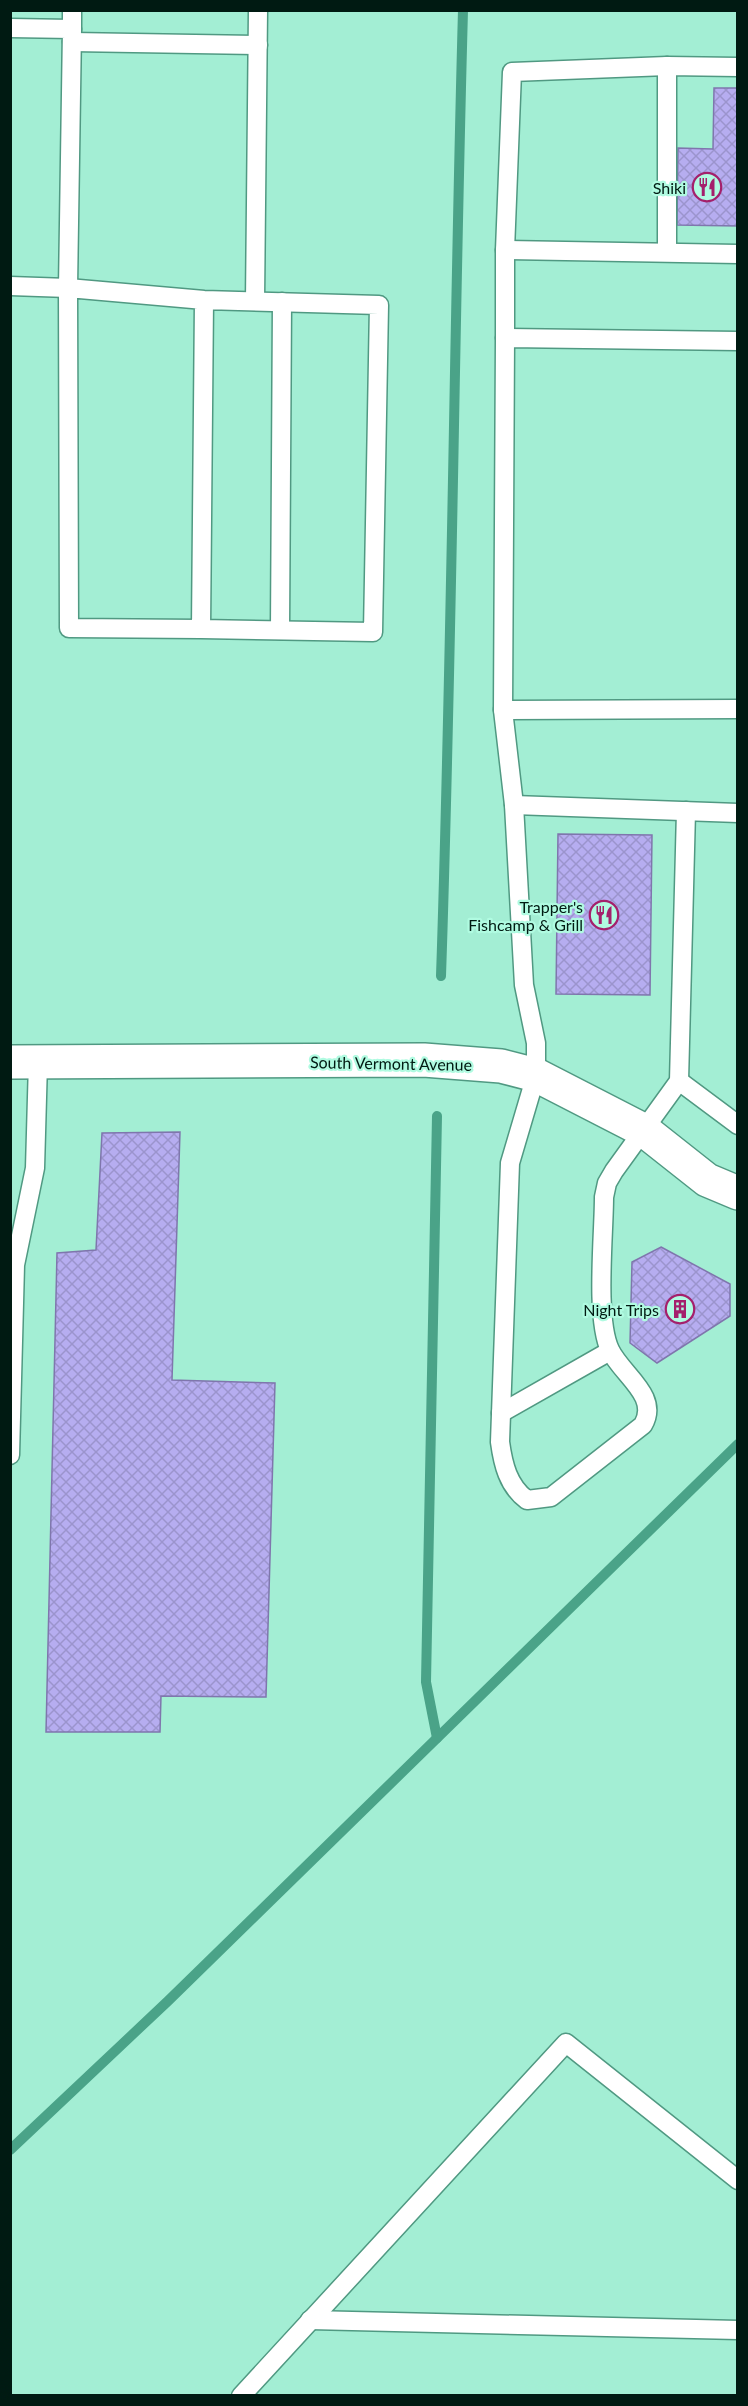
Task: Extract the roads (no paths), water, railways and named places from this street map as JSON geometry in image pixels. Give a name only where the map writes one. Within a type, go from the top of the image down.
[{"type":"street","name":"South Vermont Avenue","points":[[24,1062],[424,1060],[501,1066],[536,1075],[645,1131],[707,1180],[738,1193]]},
{"type":"lane","points":[[10,286],[68,288],[204,300],[379,305],[373,632],[69,628],[68,288],[72,10]]},
{"type":"lane","points":[[255,301],[258,10]]},
{"type":"lane","points":[[10,28],[72,36],[258,45]]},
{"type":"lane","points":[[686,811],[679,1082],[614,1171],[604,1197],[602,1310],[604,1331],[610,1351],[649,1404],[648,1416],[643,1425],[551,1497],[527,1500],[518,1494],[504,1468],[500,1442],[510,1163],[536,1075],[536,1043],[524,985],[514,805],[503,710],[505,250],[512,72],[668,66],[738,67]]},
{"type":"lane","points":[[667,252],[668,66]]},
{"type":"lane","points":[[505,250],[738,254]]},
{"type":"lane","points":[[201,629],[204,300]]},
{"type":"lane","points":[[280,630],[282,302]]},
{"type":"lane","points":[[505,338],[738,341]]},
{"type":"lane","points":[[503,710],[738,708]]},
{"type":"lane","points":[[514,805],[738,813]]},
{"type":"lane","points":[[10,1455],[15,1266],[35,1168],[24,1062]]},
{"type":"lane","points":[[679,1082],[738,1125]]},
{"type":"lane","points":[[501,1413],[610,1351]]},
{"type":"lane","points":[[241,2396],[566,2043],[738,2180]]},
{"type":"lane","points":[[310,2320],[738,2330]]},
{"type":"waterway","points":[[441,976],[463,10]]},
{"type":"waterway","points":[[437,1116],[426,1682],[437,1738]]},
{"type":"waterway","points":[[10,2150],[168,2001],[738,1444]]},
{"type":"place","name":"Shiki","points":[[707,187]]},
{"type":"place","name":"Trapper's Fishcamp & Grill","points":[[604,915]]},
{"type":"place","name":"Night Trips","points":[[680,1309]]}]
